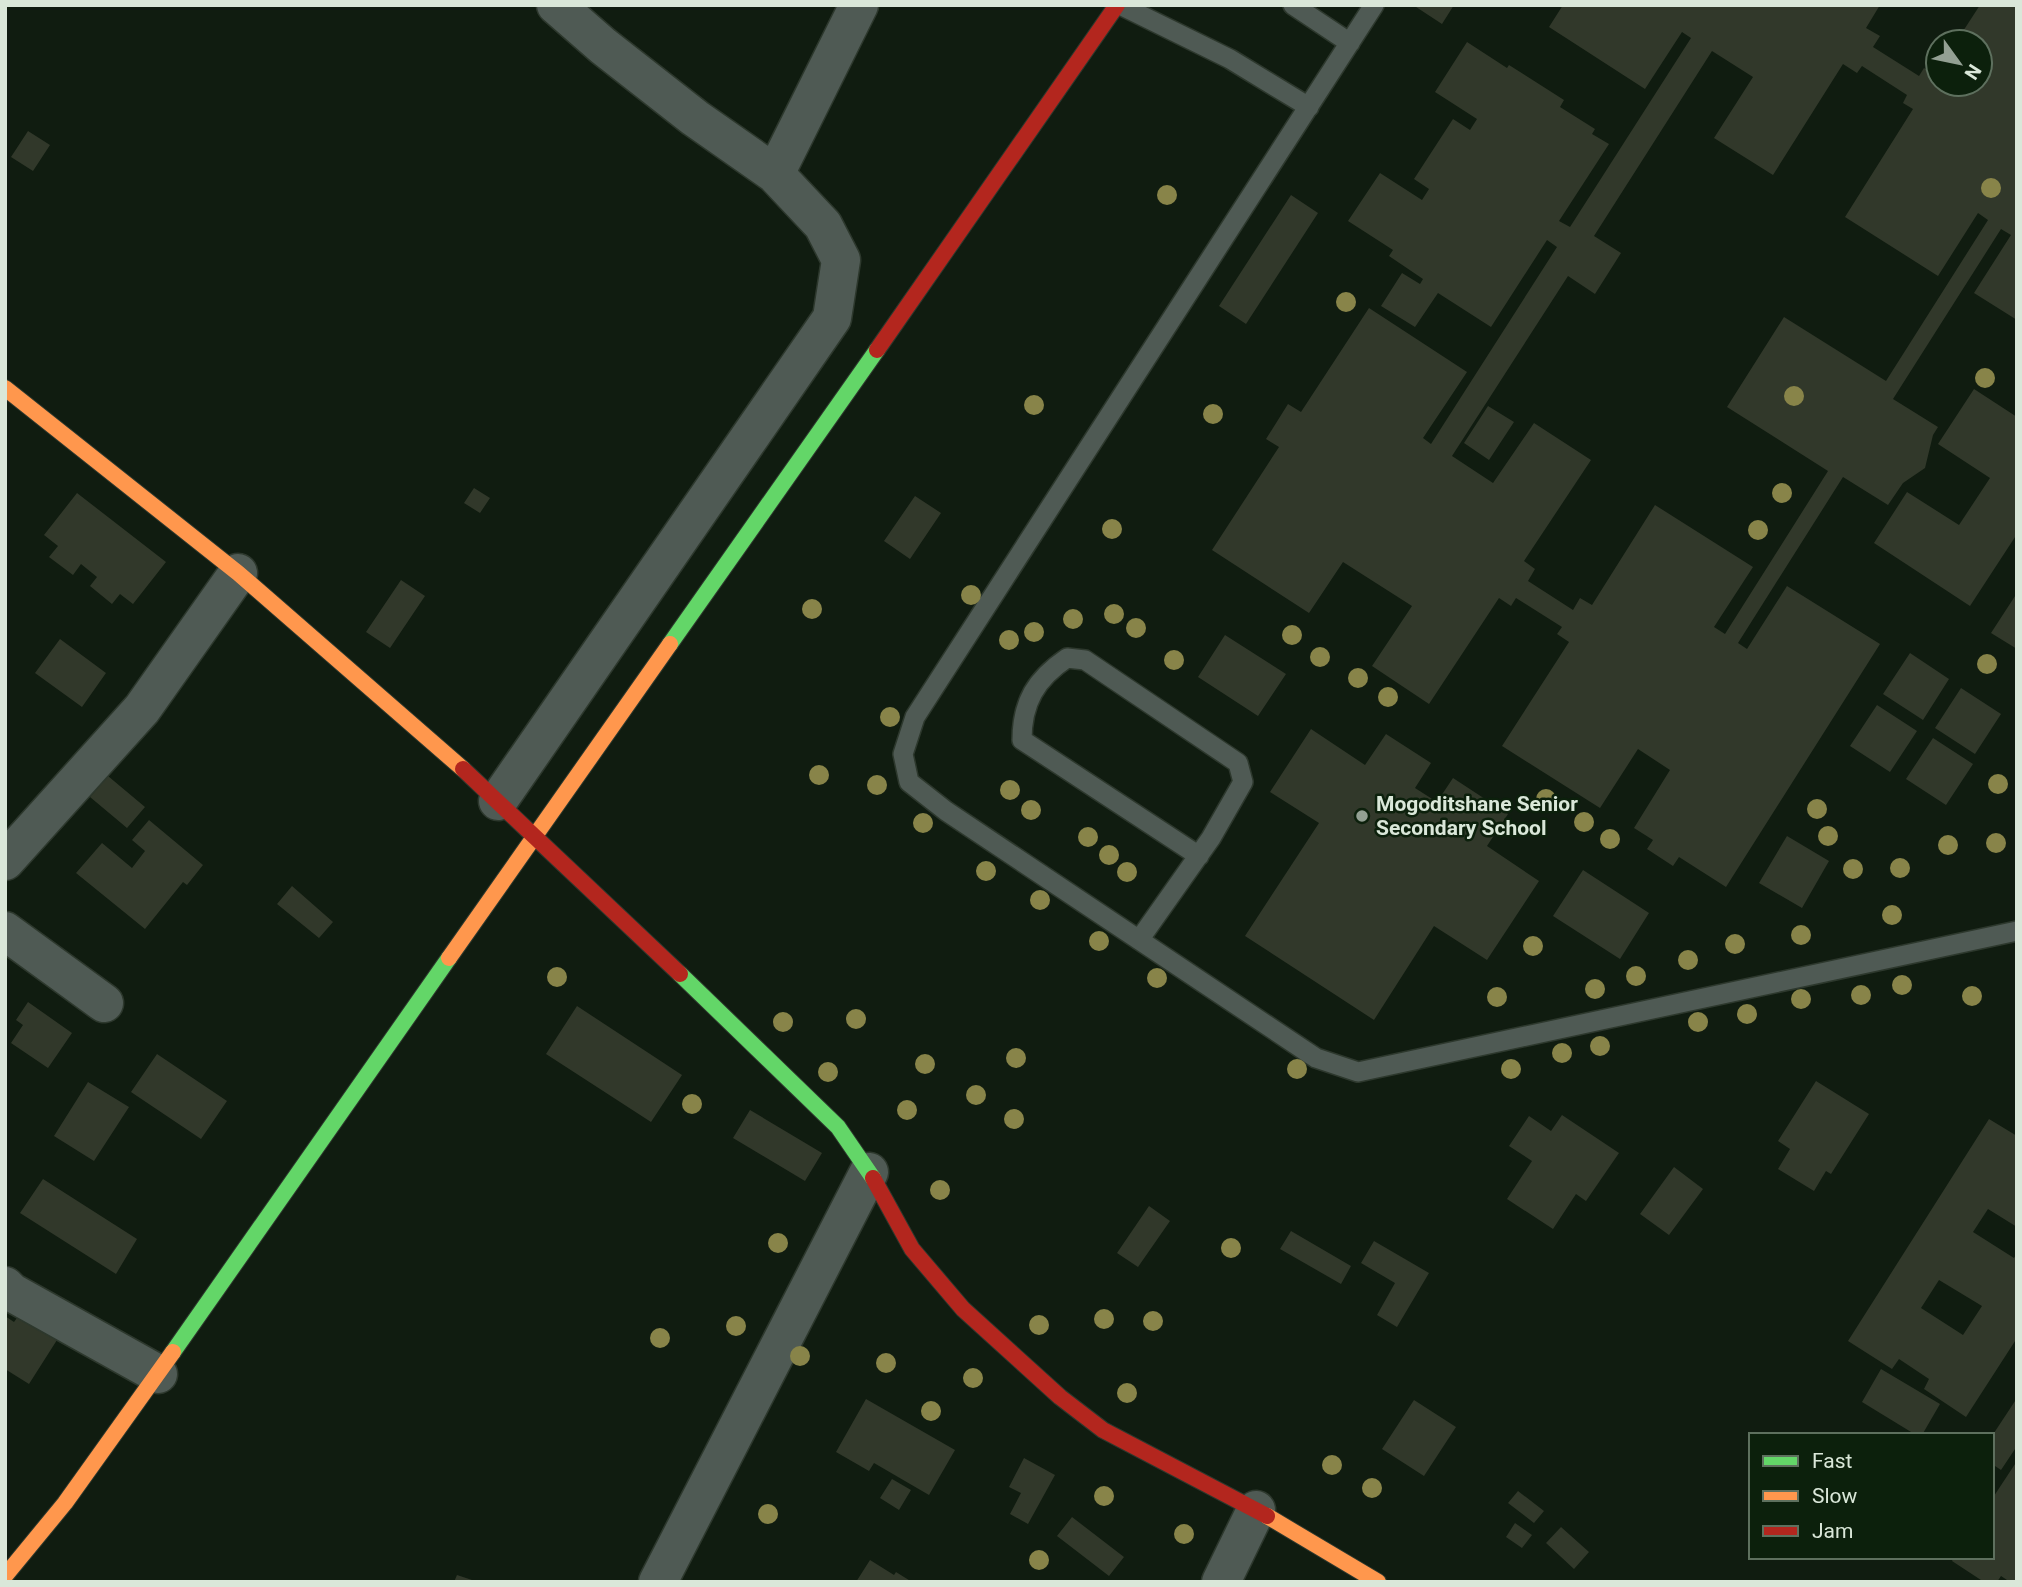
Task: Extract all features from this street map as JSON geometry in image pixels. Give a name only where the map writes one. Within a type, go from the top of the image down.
[{"type":"street","points":[[498,801],[832,318],[841,260],[823,225],[775,174],[695,118],[603,46],[556,5]]},
{"type":"street","points":[[775,174],[859,5]]},
{"type":"street","points":[[5,1576],[65,1503],[158,1374],[1118,5]]},
{"type":"street","points":[[5,388],[239,573],[535,835],[838,1127],[869,1172],[912,1249],[963,1309],[1060,1397],[1103,1430],[1256,1510],[1378,1582]]},
{"type":"street","points":[[5,861],[142,709],[239,573]]},
{"type":"street","points":[[5,931],[104,1003]]},
{"type":"street","points":[[658,1582],[869,1172]]},
{"type":"street","points":[[5,1286],[11,1292],[158,1374]]},
{"type":"street","points":[[1221,1582],[1256,1510]]},
{"type":"lane","points":[[1118,5],[1230,58],[1309,107]]},
{"type":"lane","points":[[1293,5],[1350,43]]},
{"type":"lane","points":[[1374,5],[915,717],[903,754],[908,782],[946,811],[1316,1058],[1358,1072],[2017,931]]},
{"type":"lane","points":[[1139,940],[1199,856],[1243,782],[1238,763],[1085,660],[1067,658],[1048,671],[1030,697],[1022,719],[1022,740],[1199,856]]},
{"type":"building","points":[[1413,5],[1454,5],[1442,24]]},
{"type":"building","points":[[1563,5],[1880,5],[1866,28],[1880,36],[1873,47],[1919,76],[1924,68],[1924,98],[1994,98],[1994,28],[1965,28],[1980,5],[2017,5],[2017,320],[1974,293],[2011,235],[2001,229],[1893,399],[1938,427],[1933,435],[1925,468],[1903,483],[1888,505],[1843,477],[1738,643],[1747,649],[1787,586],[1880,644],[1726,887],[1679,857],[1673,866],[1647,849],[1653,840],[1634,828],[1670,770],[1638,749],[1600,808],[1502,746],[1569,642],[1557,634],[1562,627],[1516,598],[1511,606],[1499,598],[1429,704],[1372,666],[1412,606],[1343,562],[1309,613],[1212,550],[1279,447],[1266,439],[1288,404],[1301,412],[1369,308],[1467,372],[1423,438],[1431,444],[1557,247],[1547,240],[1491,327],[1438,293],[1415,327],[1381,306],[1402,273],[1420,284],[1423,279],[1389,256],[1393,250],[1348,221],[1380,173],[1422,200],[1429,189],[1414,179],[1453,119],[1470,130],[1477,119],[1435,92],[1467,42],[1564,100],[1560,107],[1595,129],[1592,134],[1609,144],[1559,221],[1570,227],[1691,38],[1682,32],[1645,89],[1549,27]],"holes":[[[1712,51],[1753,77],[1714,138],[1773,175],[1843,64],[1857,73],[1862,66],[1907,95],[1903,103],[1913,109],[1845,217],[1938,276],[1978,213],[1988,220],[1886,381],[1784,317],[1727,407],[1828,471],[1725,634],[1714,627],[1753,567],[1655,505],[1592,605],[1580,598],[1573,610],[1528,581],[1535,569],[1524,561],[1591,460],[1534,423],[1493,483],[1452,456],[1568,276],[1595,294],[1621,253],[1594,236]]]},
{"type":"building","points":[[28,131],[50,145],[33,171],[11,157]]},
{"type":"building","points":[[1291,195],[1318,213],[1246,324],[1219,306]]},
{"type":"building","points":[[1974,389],[2017,417],[2017,534],[1970,606],[1874,543],[1907,492],[1959,525],[1990,478],[1938,444]]},
{"type":"building","points":[[1488,406],[1514,422],[1489,460],[1464,443]]},
{"type":"building","points":[[474,488],[490,498],[480,513],[464,503]]},
{"type":"building","points":[[77,493],[166,562],[133,604],[120,594],[112,604],[90,586],[97,577],[81,564],[73,575],[49,557],[58,546],[44,535]]},
{"type":"building","points":[[915,496],[941,513],[910,559],[884,541]]},
{"type":"building","points":[[401,580],[425,596],[390,648],[366,632]]},
{"type":"building","points":[[2017,593],[2017,649],[1991,633]]},
{"type":"building","points":[[1225,635],[1286,674],[1258,716],[1198,677]]},
{"type":"building","points":[[60,639],[106,673],[82,707],[35,673]]},
{"type":"building","points":[[1910,653],[1949,679],[1923,720],[1883,694]]},
{"type":"building","points":[[1961,688],[2001,714],[1975,754],[1935,728]]},
{"type":"building","points":[[1877,705],[1917,731],[1890,772],[1850,746]]},
{"type":"building","points":[[1311,729],[1365,765],[1386,734],[1431,763],[1415,788],[1437,802],[1453,778],[1508,814],[1487,846],[1539,881],[1487,960],[1434,926],[1374,1020],[1245,936],[1319,823],[1270,792]]},
{"type":"building","points":[[1933,738],[1973,764],[1946,805],[1906,779]]},
{"type":"building","points":[[108,776],[145,807],[127,828],[90,797]]},
{"type":"building","points":[[149,820],[203,865],[187,885],[183,882],[145,929],[76,873],[102,843],[132,868],[145,851],[132,840]]},
{"type":"building","points":[[1787,836],[1829,861],[1802,908],[1759,883]]},
{"type":"building","points":[[1583,870],[1649,913],[1620,959],[1553,916]]},
{"type":"building","points":[[292,886],[333,922],[319,938],[277,904]]},
{"type":"building","points":[[28,1002],[72,1033],[48,1068],[11,1043],[23,1025],[16,1020]]},
{"type":"building","points":[[577,1006],[682,1075],[651,1122],[546,1054]]},
{"type":"building","points":[[157,1054],[227,1101],[201,1139],[131,1092]]},
{"type":"building","points":[[1816,1081],[1869,1114],[1831,1174],[1826,1171],[1814,1191],[1778,1169],[1790,1149],[1778,1141]]},
{"type":"building","points":[[88,1082],[129,1107],[94,1161],[54,1136]]},
{"type":"building","points":[[750,1110],[822,1153],[805,1181],[733,1138]]},
{"type":"building","points":[[1562,1115],[1619,1153],[1586,1201],[1576,1194],[1553,1229],[1507,1199],[1532,1161],[1509,1146],[1529,1116],[1551,1131]]},
{"type":"building","points":[[1989,1119],[2017,1136],[2017,1227],[1988,1209],[1973,1232],[2014,1258],[2017,1253],[2017,1338],[1966,1417],[1924,1389],[1929,1379],[1899,1359],[1892,1369],[1848,1341]],"holes":[[[1939,1280],[1982,1306],[1963,1335],[1921,1308]]]},
{"type":"building","points":[[1674,1167],[1703,1189],[1669,1235],[1640,1214]]},
{"type":"building","points":[[43,1179],[137,1239],[116,1274],[20,1213]]},
{"type":"building","points":[[1149,1206],[1170,1221],[1138,1267],[1117,1253]]},
{"type":"building","points":[[1291,1231],[1351,1266],[1341,1284],[1280,1249]]},
{"type":"building","points":[[1374,1241],[1429,1273],[1397,1327],[1377,1315],[1395,1283],[1361,1263]]},
{"type":"building","points":[[19,1315],[57,1340],[29,1384],[5,1369],[5,1316],[14,1322]]},
{"type":"building","points":[[1881,1369],[1940,1404],[1923,1433],[1913,1433],[1862,1402]]},
{"type":"building","points":[[2017,1398],[2017,1446],[2001,1470],[1994,1465],[1994,1433]]},
{"type":"building","points":[[866,1399],[955,1450],[929,1495],[874,1463],[869,1471],[836,1452]]},
{"type":"building","points":[[1414,1400],[1456,1427],[1424,1476],[1382,1449]]},
{"type":"building","points":[[1024,1458],[1055,1475],[1028,1524],[1010,1514],[1021,1493],[1009,1487]]},
{"type":"building","points":[[2017,1461],[2017,1582],[2010,1582],[2001,1576],[1997,1582],[1984,1582],[1952,1561],[1994,1559],[1994,1496]]},
{"type":"building","points":[[892,1479],[911,1490],[899,1510],[880,1498]]},
{"type":"building","points":[[1518,1491],[1544,1511],[1534,1523],[1508,1503]]},
{"type":"building","points":[[1072,1517],[1124,1557],[1109,1576],[1057,1536]]},
{"type":"building","points":[[1515,1523],[1532,1535],[1522,1548],[1506,1537]]},
{"type":"building","points":[[1561,1527],[1589,1552],[1574,1569],[1546,1543]]},
{"type":"building","points":[[870,1560],[894,1575],[896,1572],[912,1582],[856,1582]]},
{"type":"building","points":[[457,1575],[475,1581],[475,1582],[454,1582]]},
{"type":"traffic: fast","points":[[670,644],[877,350]]},
{"type":"traffic: fast","points":[[173,1352],[449,958]]},
{"type":"traffic: fast","points":[[680,974],[838,1127],[873,1178]]},
{"type":"traffic: slow","points":[[5,388],[238,573],[463,769]]},
{"type":"traffic: slow","points":[[449,958],[670,644]]},
{"type":"traffic: slow","points":[[5,1576],[65,1503],[173,1352]]},
{"type":"traffic: slow","points":[[1267,1516],[1378,1582]]},
{"type":"traffic: jam","points":[[877,350],[1117,5]]},
{"type":"traffic: jam","points":[[463,769],[680,974]]},
{"type":"traffic: jam","points":[[873,1178],[912,1249],[963,1309],[1060,1397],[1103,1430],[1267,1516]]},
{"type":"place","name":"Mogoditshane Senior Secondary School","points":[[1362,816]]}]
